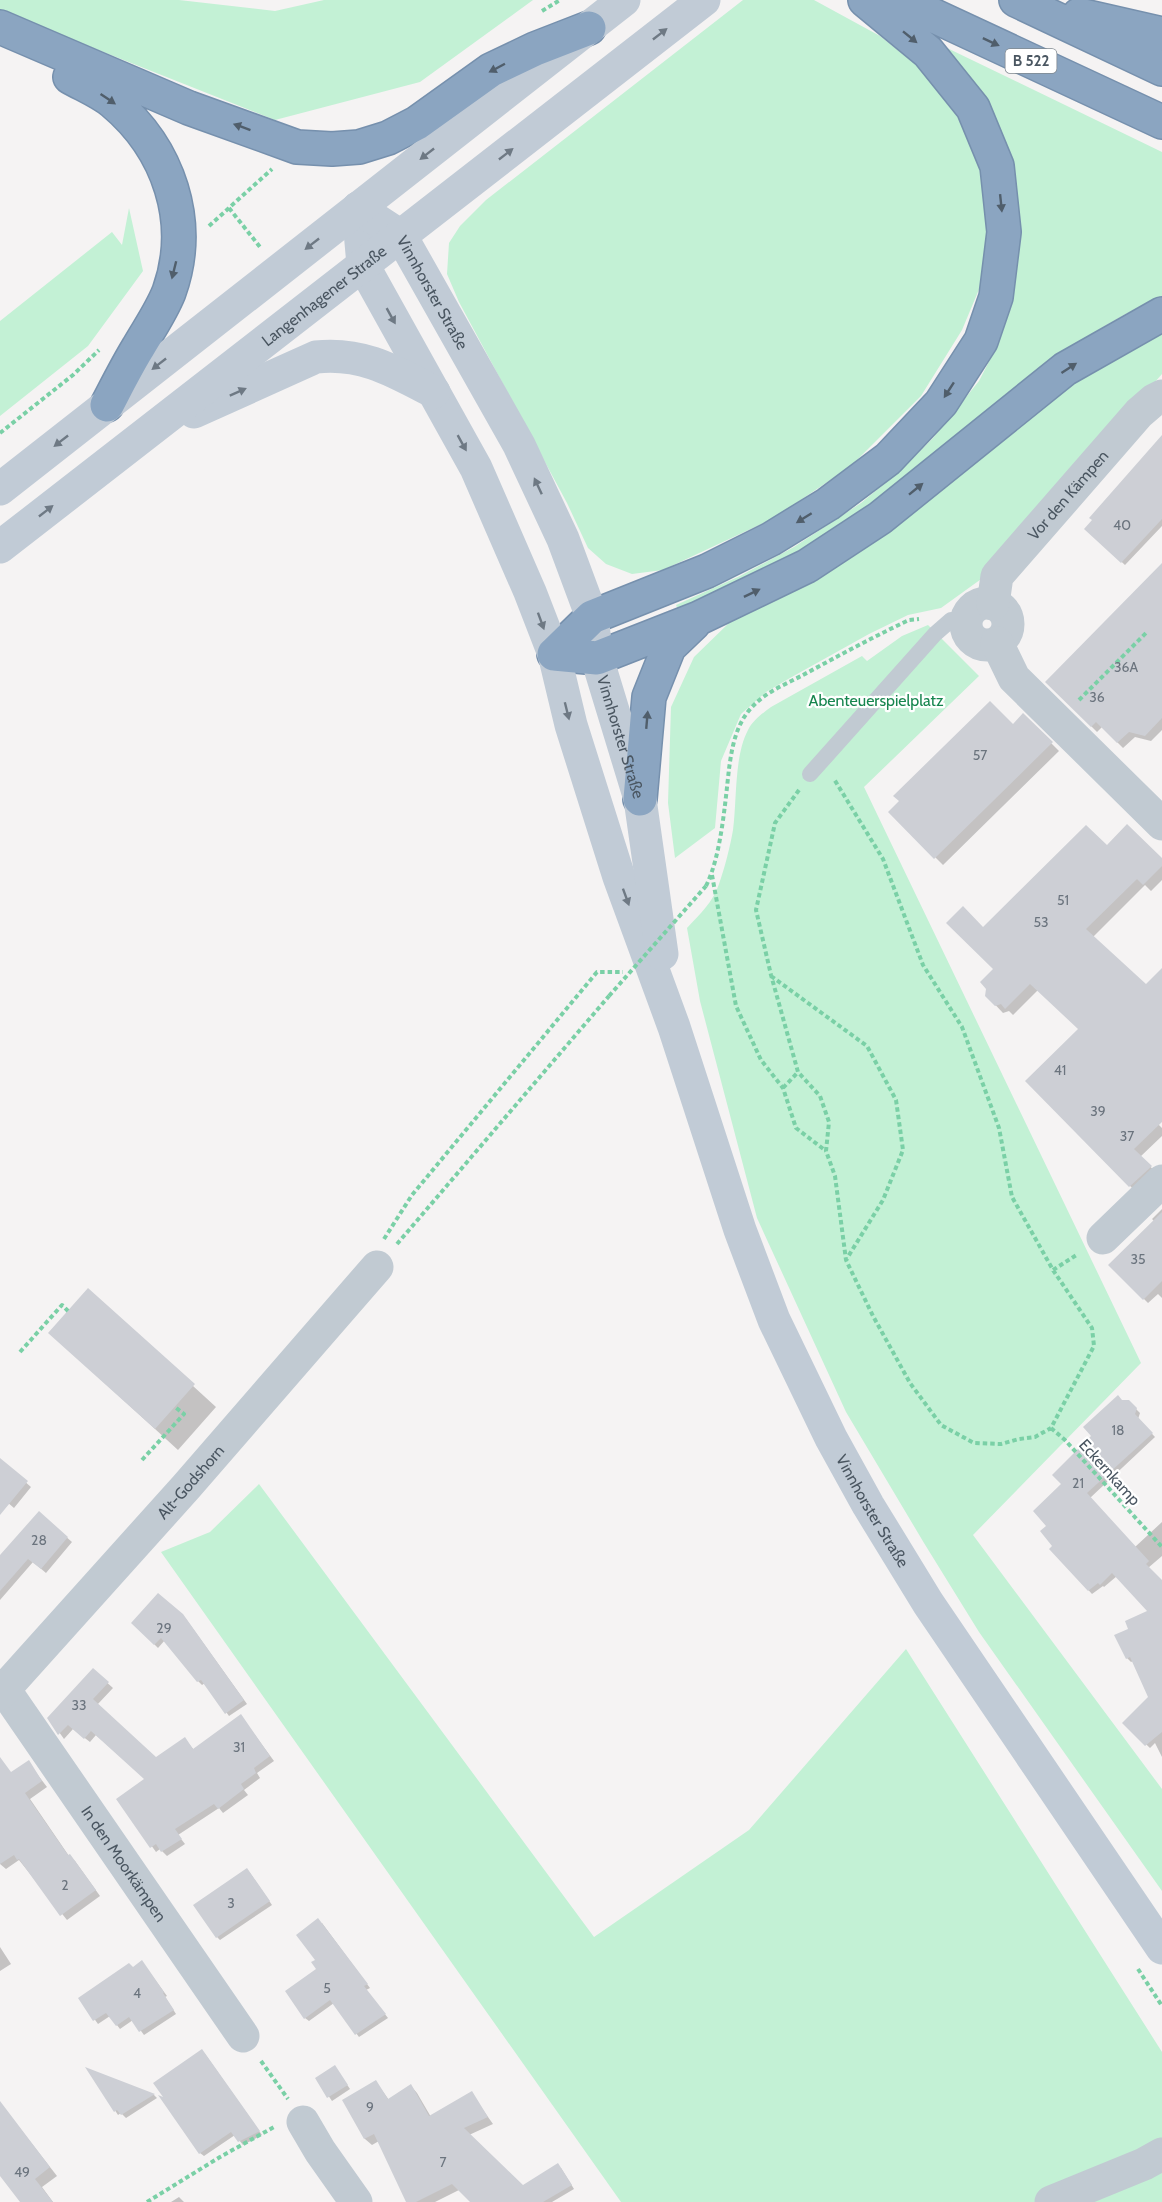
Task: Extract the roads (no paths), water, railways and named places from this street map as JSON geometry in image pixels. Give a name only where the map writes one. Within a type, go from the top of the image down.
[{"type":"highway","points":[[554,654],[592,617],[707,571],[771,539],[828,504],[888,459],[941,403],[981,341],[996,297],[1004,232],[997,166],[973,108],[928,52],[865,0]]},
{"type":"highway","name":"B 522","points":[[900,0],[1162,122]]},
{"type":"highway","points":[[1018,1],[1162,34]]},
{"type":"highway","points":[[1018,1],[1162,69]]},
{"type":"highway","points":[[0,27],[189,108],[297,147],[332,149],[359,147],[388,138],[417,123],[491,70],[535,49],[589,28]]},
{"type":"highway","points":[[0,44],[50,66],[112,101],[144,133],[161,159],[171,186],[177,215],[178,254],[164,301],[107,405]]},
{"type":"highway","points":[[554,654],[597,658],[699,618],[807,566],[880,519],[1065,369],[1162,314]]},
{"type":"highway","points":[[640,799],[649,697],[669,647],[699,618]]},
{"type":"main road","points":[[0,489],[624,0]]},
{"type":"main road","name":"Langenhagener Straße","points":[[0,547],[704,0]]},
{"type":"main road","name":"Vinnhorster Straße","points":[[358,208],[401,236],[519,445],[563,539],[592,617],[597,658],[640,799],[674,1027]]},
{"type":"main road","name":"Vinnhorster Straße","points":[[358,208],[363,265],[476,468],[530,592],[554,654],[571,725],[619,878],[674,1027],[740,1230],[770,1310],[831,1438],[868,1505],[928,1604],[1162,1948]]},
{"type":"main road","points":[[129,445],[199,409],[316,357],[337,355],[383,365],[434,392]]},
{"type":"street","name":"Vor den Kämpen","points":[[993,604],[997,576],[1139,413],[1162,396]]},
{"type":"street","points":[[978,604],[993,604],[1006,614],[1008,622],[1003,638],[989,645],[975,641],[958,621],[978,604]]},
{"type":"street","points":[[997,643],[1014,678],[1162,824]]},
{"type":"street","points":[[1103,1238],[1162,1181]]},
{"type":"street","name":"Alt-Godshorn","points":[[2,1692],[377,1268]]},
{"type":"street","name":"In den Moorkämpen","points":[[2,1692],[243,2036]]},
{"type":"street","points":[[300,2118],[356,2202]]},
{"type":"street","points":[[1051,2202],[1144,2164],[1162,2154]]},
{"type":"lane","points":[[810,774],[936,634],[958,621]]},
{"type":"park label","name":"Abenteuerspielplatz","points":[[876,700]]}]
